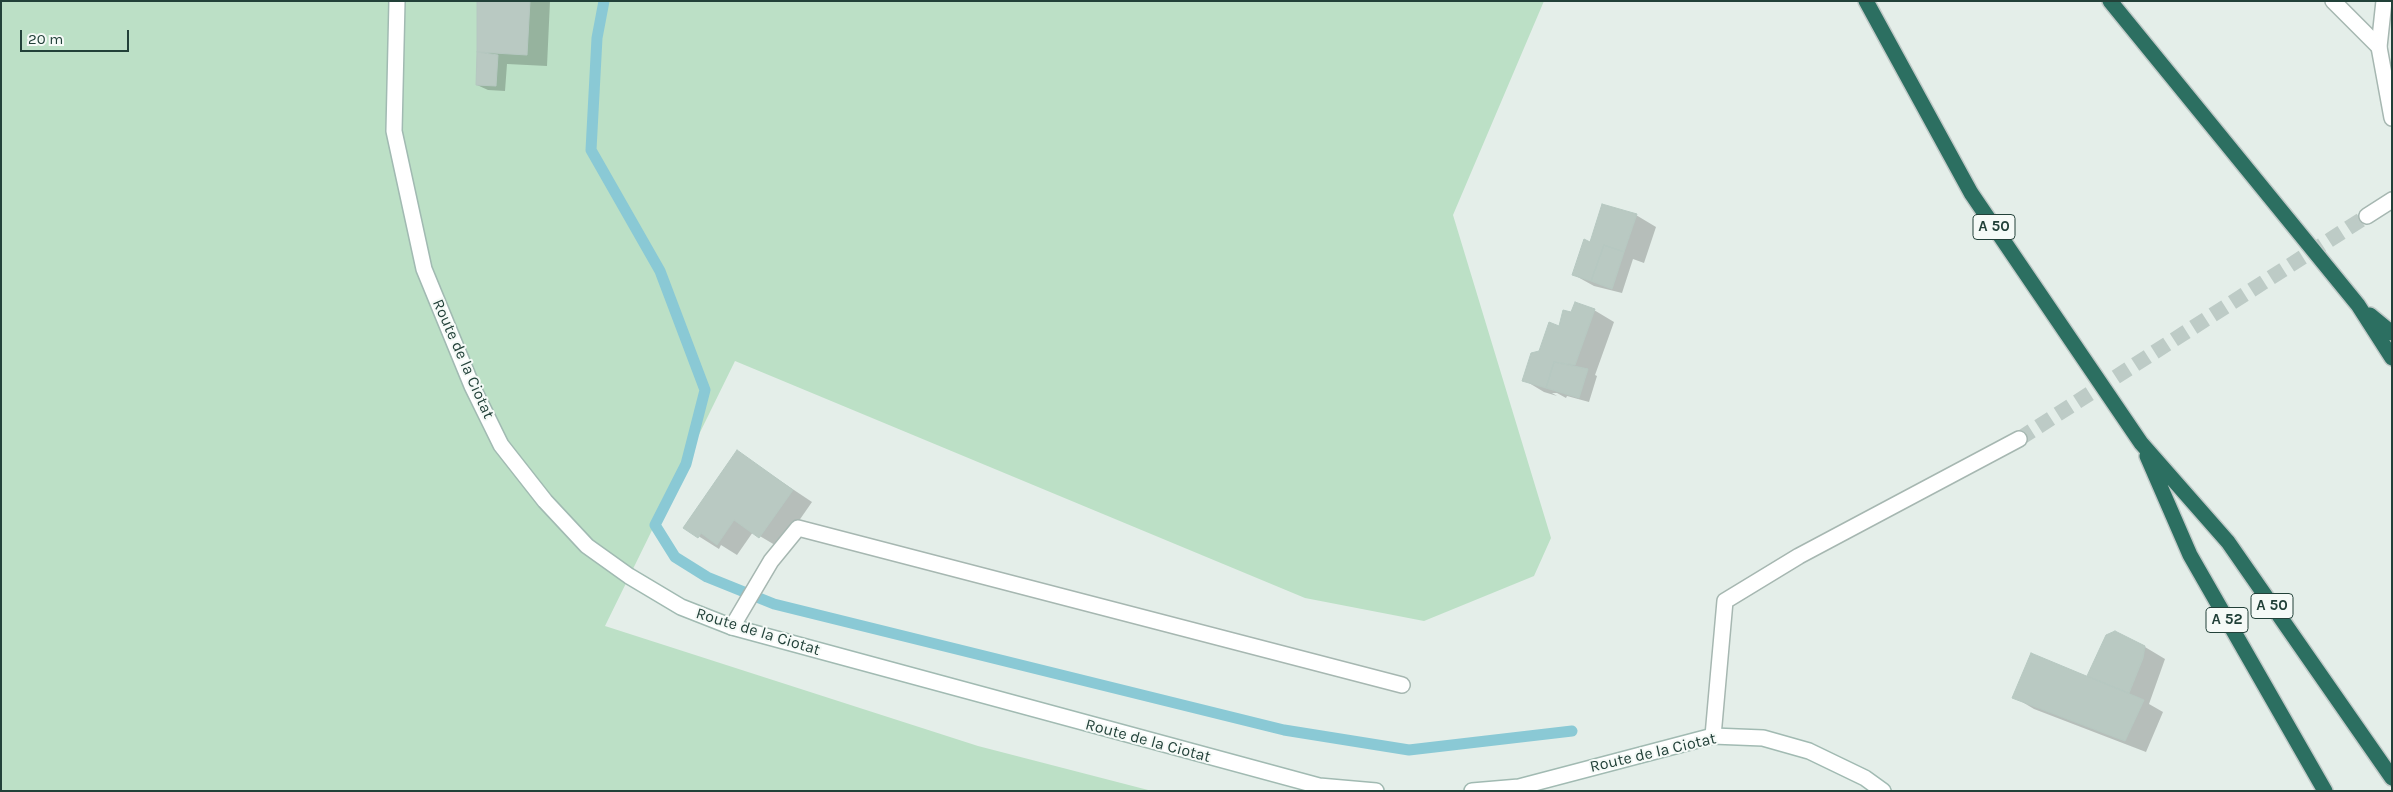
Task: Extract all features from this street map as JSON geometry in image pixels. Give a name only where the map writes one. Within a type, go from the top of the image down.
[{"type":"highway","name":"A 50","points":[[1866,1],[1971,193],[2141,443],[2228,542],[2392,778]]},
{"type":"highway","points":[[2110,1],[2358,305],[2392,358]]},
{"type":"highway","points":[[2358,305],[2392,333]]},
{"type":"highway","name":"A 52","points":[[2141,443],[2190,555],[2325,791]]},
{"type":"main road","name":"Route de la Ciotat","points":[[397,1],[394,131],[424,269],[472,386],[502,445],[545,501],[587,546],[629,576],[681,607],[732,628],[1319,786],[1376,791]]},
{"type":"main road","points":[[2332,1],[2379,47]]},
{"type":"main road","points":[[2384,1],[2379,47],[2392,118]]},
{"type":"main road","points":[[2367,216],[2392,200]]},
{"type":"main road","points":[[1713,736],[1725,601],[1799,556],[2019,439]]},
{"type":"main road","points":[[732,628],[770,561],[798,528],[1402,685]]},
{"type":"main road","name":"Route de la Ciotat","points":[[1472,791],[1519,787],[1713,736],[1764,738],[1809,751],[1865,778],[1883,791]]},
{"type":"green space","points":[[1,1],[1544,1],[1453,215],[1551,538],[1534,576],[1424,621],[1305,598],[735,361],[605,626],[978,746],[1152,791],[1,791]]},
{"type":"building","points":[[477,1],[530,1],[527,55],[477,52]]},
{"type":"building","points":[[477,52],[498,55],[496,86],[476,85]]},
{"type":"building","points":[[1602,204],[1637,214],[1624,252],[1604,245],[1591,281],[1572,275],[1584,239],[1590,242]]},
{"type":"building","points":[[1604,245],[1624,252],[1612,289],[1591,281]]},
{"type":"building","points":[[1575,302],[1595,309],[1575,365],[1554,362],[1546,388],[1522,381],[1531,353],[1539,351],[1549,322],[1559,326],[1563,310],[1571,312]]},
{"type":"building","points":[[1554,362],[1588,369],[1579,398],[1546,388]]},
{"type":"building","points":[[737,450],[793,490],[759,538],[734,520],[717,545],[701,533],[698,538],[683,528]]},
{"type":"building","points":[[2115,631],[2145,646],[2143,658],[2129,693],[2087,676],[2106,635]]},
{"type":"building","points":[[2031,653],[2144,700],[2125,741],[2012,698]]},
{"type":"waterway","points":[[604,1],[597,38],[591,150],[660,271],[705,390],[686,464],[655,525],[675,557],[707,577],[774,604],[1284,730],[1409,750],[1572,731]]},
{"type":"tunnel","points":[[2019,439],[2367,216]]}]
